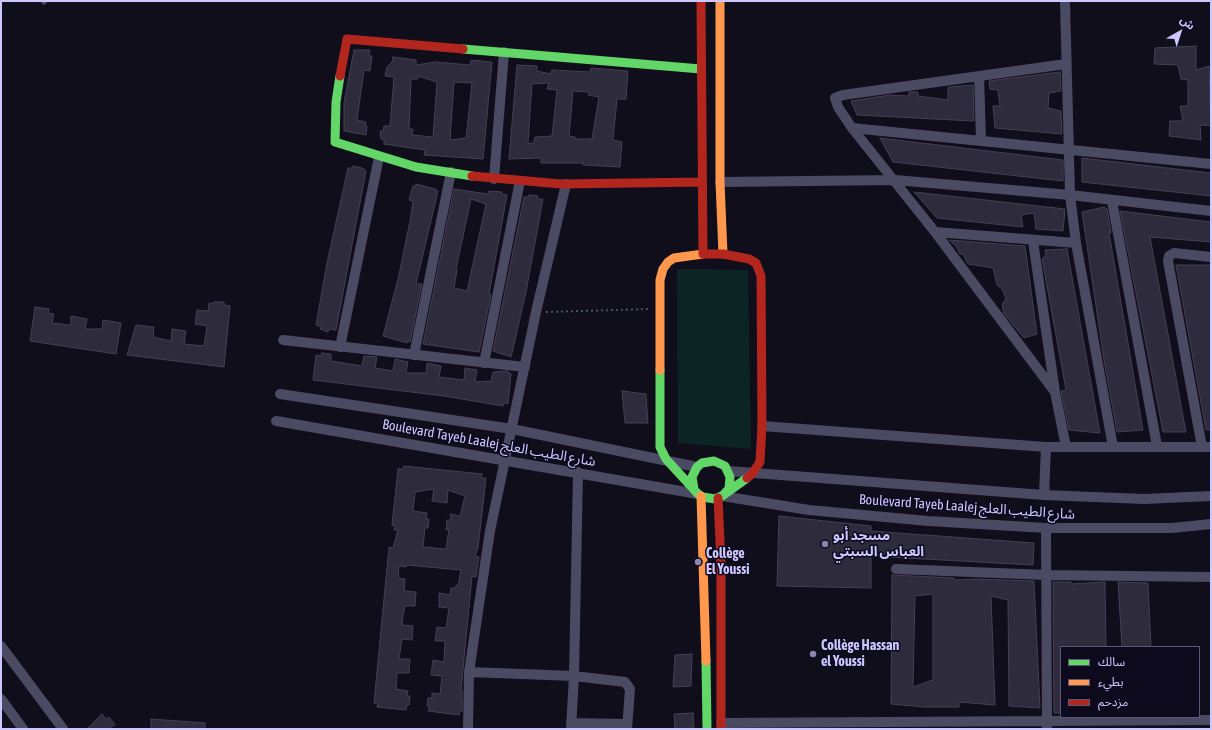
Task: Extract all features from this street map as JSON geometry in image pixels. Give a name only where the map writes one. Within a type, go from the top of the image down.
[{"type":"street","points":[[701,1],[703,254]]},
{"type":"street","points":[[720,1],[720,182],[723,254]]},
{"type":"street","points":[[1065,1],[1070,195],[1076,243],[1113,447]]},
{"type":"street","points":[[701,69],[347,39],[336,102],[335,142],[379,157],[416,167],[494,179],[566,184],[702,182]]},
{"type":"street","points":[[494,179],[504,52]]},
{"type":"street","points":[[1055,392],[935,232],[852,128],[835,103],[835,98],[838,96],[1066,64]]},
{"type":"street","points":[[979,76],[981,140]]},
{"type":"street","points":[[852,128],[1211,164]]},
{"type":"street","points":[[340,346],[379,157]]},
{"type":"street","points":[[414,355],[451,172]]},
{"type":"street","points":[[720,182],[895,180],[1070,195],[1112,201],[1211,211]]},
{"type":"street","points":[[484,363],[520,181]]},
{"type":"street","points":[[468,729],[470,672],[490,531],[536,312],[566,184]]},
{"type":"street","points":[[1112,201],[1157,446]]},
{"type":"street","points":[[935,232],[1033,241],[1076,243]]},
{"type":"street","points":[[1033,241],[1055,392],[1066,447]]},
{"type":"street","points":[[762,426],[1046,447],[1207,447],[1168,261],[1170,256],[1174,253],[1211,257]]},
{"type":"street","points":[[703,254],[723,254],[749,259],[756,263],[760,269],[762,426],[760,462],[752,474],[722,496],[708,499],[698,493],[666,459],[660,447],[660,280],[663,269],[668,262],[674,258],[703,254]]},
{"type":"street","points":[[284,340],[525,368]]},
{"type":"street","name":"Boulevard Tayeb Laalej شارع الطيب العلج","points":[[280,394],[512,429],[697,466]]},
{"type":"street","name":"Boulevard Tayeb Laalej شارع الطيب العلج","points":[[276,421],[698,493]]},
{"type":"street","points":[[1044,495],[1046,447]]},
{"type":"street","points":[[707,729],[704,562],[698,493],[692,477],[697,466],[708,461],[720,463],[728,471],[730,483],[722,496],[721,726],[1153,725],[1211,720]]},
{"type":"street","name":"Boulevard Tayeb Laalej شارع الطيب العلج","points":[[728,471],[1044,495],[1144,499],[1211,496]]},
{"type":"street","points":[[470,672],[574,676],[620,681],[629,685],[630,689],[627,726],[571,726],[574,676],[578,472]]},
{"type":"street","name":"Boulevard Tayeb Laalej شارع الطيب العلج","points":[[722,496],[742,501],[817,511],[928,521],[1046,528],[1172,528],[1211,524]]},
{"type":"street","points":[[1046,528],[1047,726]]},
{"type":"street","points":[[896,569],[1047,575],[1211,576]]},
{"type":"street","points":[[1,646],[63,729]]},
{"type":"street","points":[[1,699],[23,729]]},
{"type":"path","points":[[536,312],[660,309]]},
{"type":"green space","points":[[677,269],[748,270],[751,449],[678,443]]},
{"type":"building","points":[[1196,46],[1196,70],[1209,66],[1211,126],[1200,125],[1201,140],[1169,136],[1170,121],[1183,121],[1180,106],[1188,106],[1188,80],[1181,79],[1178,65],[1154,64],[1155,48]]},
{"type":"building","points":[[354,50],[370,50],[369,56],[372,56],[370,71],[364,70],[357,120],[366,122],[366,135],[344,131],[344,103]]},
{"type":"building","points":[[393,57],[416,60],[416,65],[435,62],[470,65],[471,60],[492,62],[483,159],[424,155],[425,150],[384,144],[384,140],[381,139],[380,131],[383,131],[384,126],[390,126],[394,77],[385,76],[387,67],[392,62]],"holes":[[[418,76],[437,82],[433,137],[412,135],[413,129],[409,129],[411,79],[418,79]],[[454,82],[472,83],[466,138],[450,140]]]},
{"type":"building","points":[[517,65],[537,66],[537,71],[551,74],[552,70],[590,72],[591,68],[628,71],[626,99],[617,99],[613,140],[622,142],[620,167],[583,165],[583,163],[541,163],[541,158],[509,159]],"holes":[[[549,83],[547,89],[557,90],[552,136],[535,137],[533,144],[528,143],[532,84]],[[573,91],[589,92],[588,95],[599,97],[592,139],[575,139],[575,137],[569,136]]]},
{"type":"building","points":[[1060,72],[1061,91],[1049,93],[1048,108],[1061,111],[1062,134],[995,128],[993,106],[1000,106],[998,90],[990,89],[989,81]]},
{"type":"building","points":[[973,85],[974,121],[857,115],[851,101],[890,95],[909,96],[909,92],[918,92],[918,96],[948,100],[948,87]]},
{"type":"building","points":[[880,138],[1063,160],[1063,181],[893,162]]},
{"type":"building","points":[[1082,158],[1211,173],[1211,196],[1082,182]]},
{"type":"building","points":[[353,166],[362,168],[366,171],[336,330],[329,329],[328,332],[320,329],[321,327],[316,325],[327,263],[348,168],[353,168]]},
{"type":"building","points":[[416,184],[438,191],[416,284],[422,284],[410,342],[407,341],[407,343],[383,336],[399,275],[410,221],[413,201],[409,200],[413,186],[416,186]]},
{"type":"building","points":[[454,189],[488,194],[489,191],[502,192],[501,194],[507,195],[489,294],[491,295],[479,352],[423,344]],"holes":[[[471,199],[486,204],[467,291],[454,288],[456,269]]]},
{"type":"building","points":[[914,192],[1065,209],[1063,231],[1036,229],[1034,213],[1021,215],[1023,227],[937,218]]},
{"type":"building","points":[[529,195],[538,196],[537,199],[543,199],[526,292],[511,357],[493,351],[524,197],[528,197]]},
{"type":"building","points":[[1104,207],[1107,209],[1111,233],[1109,233],[1143,430],[1117,432],[1104,360],[1082,212]]},
{"type":"building","points":[[1120,211],[1211,222],[1211,242],[1150,237],[1186,432],[1163,432]]},
{"type":"building","points":[[949,240],[1025,246],[1037,334],[1024,338],[1004,314],[1002,304],[1006,299],[1002,289],[997,285],[993,268],[968,264],[963,254],[960,254],[956,246]]},
{"type":"building","points":[[1067,249],[1100,433],[1069,430],[1061,391],[1066,390],[1042,259],[1046,255],[1045,250]]},
{"type":"building","points":[[1176,265],[1211,265],[1211,430],[1206,430]]},
{"type":"building","points":[[214,302],[224,302],[224,305],[230,306],[224,367],[127,355],[136,325],[154,327],[153,337],[171,341],[172,329],[186,331],[184,344],[204,346],[207,326],[195,324],[197,310],[208,311],[209,303],[213,304]]},
{"type":"building","points":[[35,307],[49,309],[48,313],[54,314],[52,323],[71,325],[71,316],[87,319],[85,329],[102,329],[103,320],[121,323],[116,354],[30,341]]},
{"type":"building","points":[[322,353],[331,354],[331,361],[362,366],[364,356],[377,357],[375,368],[393,371],[395,359],[408,362],[406,373],[426,373],[427,363],[441,366],[439,377],[464,380],[465,368],[477,370],[475,382],[491,381],[493,372],[507,371],[511,374],[508,404],[504,403],[503,406],[444,396],[313,380],[316,355],[321,356]]},
{"type":"building","points":[[622,391],[646,394],[648,423],[625,423]]},
{"type":"building","points":[[404,466],[482,474],[481,478],[486,478],[478,548],[475,556],[479,557],[476,577],[472,576],[461,690],[462,711],[460,711],[459,715],[428,711],[430,706],[427,706],[428,698],[432,698],[432,693],[440,694],[442,676],[431,675],[433,660],[444,662],[445,641],[435,641],[437,627],[446,628],[449,608],[439,607],[439,593],[450,595],[451,588],[456,588],[456,585],[458,586],[461,570],[406,565],[406,567],[399,566],[398,578],[405,579],[404,591],[416,592],[415,606],[405,606],[402,625],[413,626],[412,640],[402,639],[399,659],[410,659],[409,673],[397,673],[396,689],[408,691],[407,696],[410,696],[409,705],[407,705],[406,710],[377,707],[378,704],[374,703],[389,547],[393,548],[398,530],[394,530],[395,526],[392,525],[398,469],[403,469]],"holes":[[[434,489],[432,501],[447,503],[448,490],[465,496],[460,516],[450,514],[451,520],[447,520],[446,530],[449,529],[446,549],[423,547],[425,528],[428,528],[429,519],[426,519],[427,513],[413,511],[415,492]]]},
{"type":"building","name":"مسجد أبو العباس السبتي","points":[[779,516],[871,526],[871,531],[1034,543],[1033,565],[871,556],[871,588],[777,586]]},
{"type":"building","points":[[892,575],[954,578],[954,580],[974,579],[1034,581],[1040,708],[1009,706],[1008,600],[991,596],[995,705],[959,702],[959,707],[924,707],[891,704]],"holes":[[[933,594],[933,680],[913,687],[915,596]]]},
{"type":"building","points":[[1053,582],[1071,582],[1071,584],[1105,582],[1106,646],[1060,646],[1060,713],[1054,713]]},
{"type":"building","points":[[1118,582],[1148,583],[1151,646],[1122,646]]},
{"type":"building","points":[[692,654],[691,686],[673,687],[675,655]]},
{"type":"building","points":[[693,713],[694,728],[675,729],[674,714]]},
{"type":"building","points":[[102,714],[106,719],[109,717],[115,725],[107,729],[87,729]]},
{"type":"building","points":[[151,719],[205,723],[205,729],[151,729]]},
{"type":"traffic: fast","points":[[463,49],[701,69]]},
{"type":"traffic: fast","points":[[340,76],[336,102],[335,142],[416,167],[472,176]]},
{"type":"traffic: fast","points":[[660,370],[660,447],[666,459],[698,494],[703,497],[715,499],[722,496],[747,478]]},
{"type":"traffic: fast","points":[[694,489],[692,477],[697,467],[702,463],[714,461],[725,466],[730,477],[729,489],[725,493]]},
{"type":"traffic: fast","points":[[706,661],[707,729]]},
{"type":"traffic: slow","points":[[720,1],[720,182],[723,254]]},
{"type":"traffic: slow","points":[[660,370],[660,280],[663,269],[668,262],[674,258],[703,254]]},
{"type":"traffic: slow","points":[[701,496],[706,661]]},
{"type":"traffic: jam","points":[[701,1],[703,254]]},
{"type":"traffic: jam","points":[[340,76],[347,39],[463,49]]},
{"type":"traffic: jam","points":[[472,176],[561,184],[702,182]]},
{"type":"traffic: jam","points":[[703,254],[723,254],[749,259],[756,263],[761,276],[762,426],[760,462],[752,474],[747,478]]},
{"type":"traffic: jam","points":[[718,498],[721,563],[721,729]]},
{"type":"place","name":"مسجد أبو العباس السبتي","points":[[825,544]]},
{"type":"place","name":"Collège El Youssi","points":[[698,562]]},
{"type":"place","name":"Collège Hassan el Youssi","points":[[813,654]]}]
